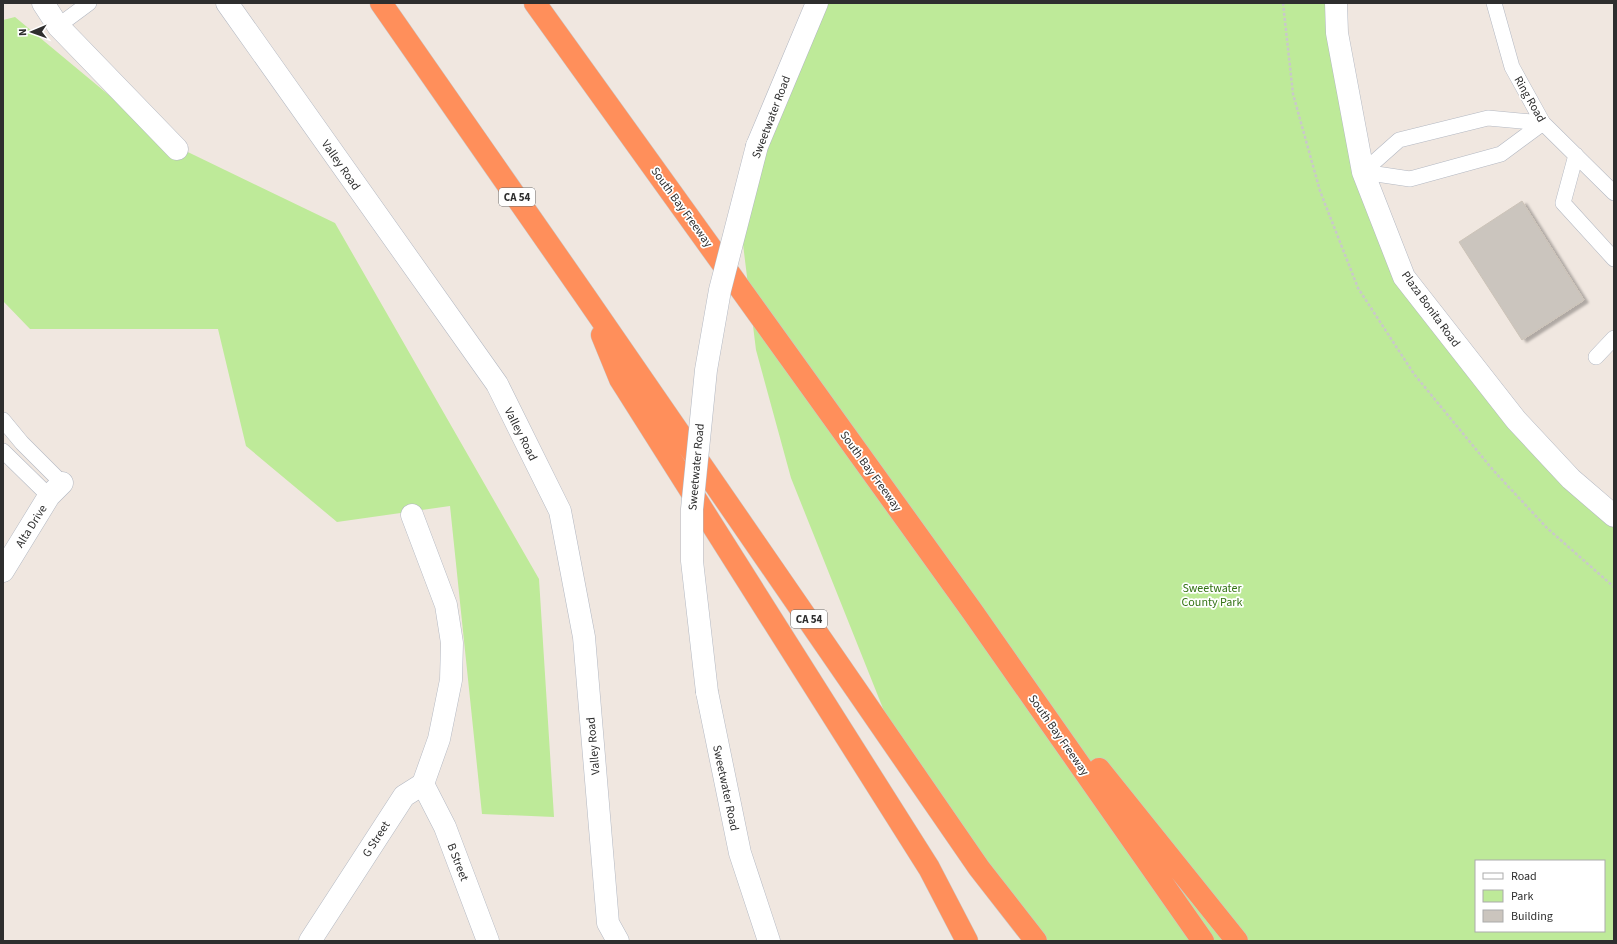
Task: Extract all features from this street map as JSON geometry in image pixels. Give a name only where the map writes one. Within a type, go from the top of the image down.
[{"type":"highway","name":"CA 54","points":[[381,3],[586,296],[979,868],[1036,941]]},
{"type":"highway","name":"South Bay Freeway","points":[[535,3],[972,611],[1203,941]]},
{"type":"highway","points":[[586,296],[620,379],[929,868],[967,941]]},
{"type":"highway","points":[[972,611],[1238,941]]},
{"type":"main road","points":[[43,3],[58,26],[177,149]]},
{"type":"main road","name":"Valley Road","points":[[226,3],[496,384],[560,511],[584,637],[608,923],[618,941]]},
{"type":"main road","name":"Sweetwater Road","points":[[769,941],[740,853],[707,692],[692,561],[692,509],[707,362],[720,290],[758,146],[818,3]]},
{"type":"main road","name":"Plaza Bonita Road","points":[[1336,3],[1337,33],[1363,172],[1404,277],[1516,420],[1571,479],[1614,516]]},
{"type":"main road","name":"Alta Drive","points":[[6,561],[55,490]]},
{"type":"main road","points":[[412,515],[446,605],[452,643],[451,680],[439,739],[423,784]]},
{"type":"main road","name":"G Street","points":[[313,940],[404,796],[423,784]]},
{"type":"main road","name":"B Street","points":[[423,784],[445,827],[488,941]]},
{"type":"lane","points":[[58,26],[89,3]]},
{"type":"lane","name":"Ring Road","points":[[1494,3],[1512,67],[1543,123],[1614,193]]},
{"type":"lane","points":[[1363,172],[1399,140],[1488,118],[1543,123]]},
{"type":"lane","points":[[1363,172],[1410,179],[1501,154],[1543,123]]},
{"type":"lane","points":[[1576,156],[1563,203],[1614,259]]},
{"type":"lane","points":[[1596,357],[1614,338]]},
{"type":"lane","points":[[3,420],[55,490]]},
{"type":"lane","points":[[3,451],[55,490]]},
{"type":"green space","name":"Sweetwater County Park","points":[[813,3],[1335,3],[1342,71],[1404,278],[1614,518],[1614,941],[1030,941],[900,751],[791,478],[756,350],[742,236],[757,142]]},
{"type":"green space","points":[[15,17],[163,140],[335,223],[539,579],[554,817],[482,814],[450,506],[337,522],[246,446],[218,329],[30,329],[3,301],[3,20]]},
{"type":"building","points":[[1522,201],[1584,300],[1522,340],[1459,242]]}]
